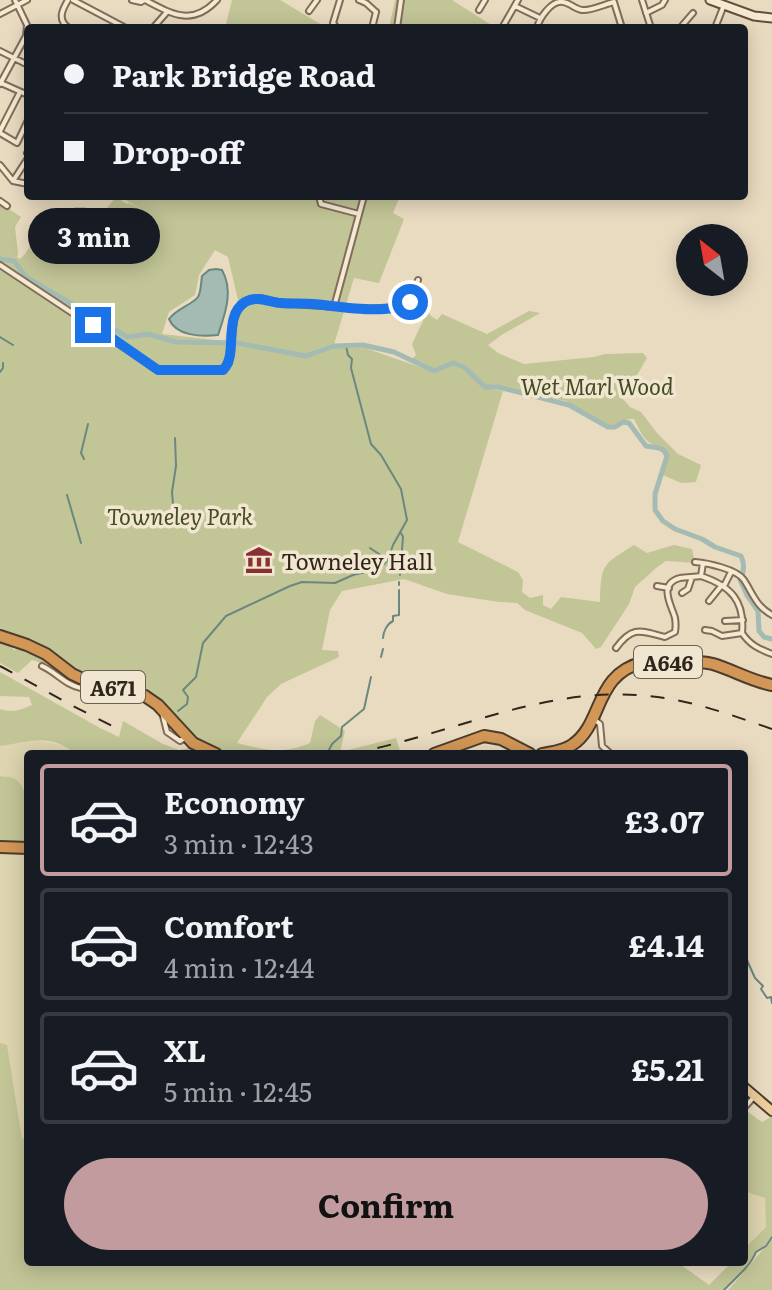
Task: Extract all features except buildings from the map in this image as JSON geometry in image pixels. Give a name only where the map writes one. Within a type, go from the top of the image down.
[{"type":"highway","name":"A671","points":[[0,636],[37,649],[87,681],[145,696],[162,709],[193,743],[208,750]]},
{"type":"highway","name":"A646","points":[[561,750],[574,744],[583,733],[611,682],[626,668],[644,662],[705,663],[772,685]]},
{"type":"highway","points":[[445,750],[484,736],[501,739],[522,750]]},
{"type":"highway","points":[[0,847],[24,848]]},
{"type":"main road","points":[[748,1091],[772,1111]]},
{"type":"street","points":[[15,0],[27,24]]},
{"type":"street","points":[[0,14],[27,0]]},
{"type":"street","points":[[64,24],[61,16],[70,0],[118,24]]},
{"type":"street","points":[[132,0],[145,0],[181,17],[200,13],[216,2]]},
{"type":"street","points":[[208,0],[216,2]]},
{"type":"street","points":[[309,11],[317,0]]},
{"type":"street","points":[[334,24],[340,0]]},
{"type":"street","points":[[359,0],[378,11],[373,24]]},
{"type":"street","points":[[398,24],[401,0]]},
{"type":"street","points":[[479,10],[485,0]]},
{"type":"street","points":[[642,0],[650,24]]},
{"type":"street","points":[[646,13],[662,5],[665,0]]},
{"type":"street","points":[[710,0],[754,16],[772,18]]},
{"type":"street","points":[[537,24],[560,2],[582,10],[614,1],[621,24]]},
{"type":"street","points":[[504,24],[517,3],[540,18]]},
{"type":"street","points":[[717,24],[724,5]]},
{"type":"street","points":[[156,24],[167,12]]},
{"type":"street","points":[[683,24],[693,13]]},
{"type":"street","points":[[24,41],[0,83],[24,94]]},
{"type":"street","points":[[0,51],[24,63]]},
{"type":"street","points":[[20,92],[0,132],[17,143],[24,128]]},
{"type":"street","points":[[13,181],[24,162]]},
{"type":"street","points":[[0,165],[13,181],[24,185]]},
{"type":"street","points":[[320,200],[321,204],[359,214]]},
{"type":"street","points":[[334,307],[363,200]]},
{"type":"street","points":[[0,265],[158,370],[223,370],[229,363],[234,320],[238,309],[248,300],[261,298],[278,303],[373,309],[405,306],[410,302],[418,280]]},
{"type":"street","points":[[695,562],[741,576],[759,606],[772,615]]},
{"type":"street","points":[[701,576],[703,563]]},
{"type":"street","points":[[709,601],[731,572]]},
{"type":"street","points":[[616,648],[633,632],[643,630],[665,637],[675,632],[675,616],[667,598],[669,588],[679,578],[701,576],[729,590],[743,610],[742,633],[757,648],[772,654]]},
{"type":"street","points":[[682,593],[688,589],[692,577]]},
{"type":"street","points":[[657,586],[669,588]]},
{"type":"street","points":[[725,621],[743,620]]},
{"type":"street","points":[[705,630],[722,636],[742,633]]},
{"type":"street","points":[[42,666],[77,688],[87,681]]},
{"type":"street","points":[[592,717],[600,724],[602,746],[606,750]]},
{"type":"street","points":[[748,1104],[754,1097]]},
{"type":"shaded area","points":[[31,739],[66,746],[71,750],[24,750],[24,793],[13,778],[0,776],[0,746]]},
{"type":"shaded area","points":[[0,852],[24,853],[22,1140],[7,1045],[0,1043]]},
{"type":"shaded area","points":[[748,1192],[765,1198],[766,1227],[748,1245]]},
{"type":"green space","points":[[232,0],[280,0],[320,24],[226,24]]},
{"type":"green space","points":[[395,0],[452,0],[490,24],[390,24]]},
{"type":"green space","name":"Towneley Park","points":[[114,200],[143,210],[126,200],[398,200],[393,213],[404,219],[379,283],[354,278],[333,348],[365,348],[434,372],[453,364],[463,368],[485,388],[503,391],[458,542],[518,572],[523,580],[522,592],[530,598],[543,595],[543,605],[551,609],[561,597],[600,602],[605,567],[634,545],[647,553],[674,545],[692,549],[695,563],[666,561],[656,568],[635,587],[629,604],[601,647],[596,649],[582,633],[525,610],[517,603],[447,594],[404,579],[342,591],[330,610],[322,650],[338,651],[339,657],[281,684],[267,697],[237,743],[274,750],[216,750],[182,729],[159,701],[88,676],[0,632],[0,203],[21,217],[15,227],[17,257],[20,259],[48,219],[52,222],[59,214],[65,222],[72,220],[77,216],[74,207],[85,207],[101,215]],"holes":[[[215,250],[228,257],[238,300],[230,312],[225,341],[162,334],[169,312],[195,295],[199,275]]]},
{"type":"green space","name":"Wet Marl Wood","points":[[426,308],[437,320],[442,314],[487,334],[529,311],[540,313],[488,345],[498,353],[524,364],[605,354],[643,353],[647,358],[623,399],[641,412],[678,454],[701,465],[696,482],[681,483],[663,475],[667,451],[647,441],[634,419],[605,425],[566,401],[485,386],[464,365],[453,361],[434,369],[411,360],[416,355],[412,344],[423,321],[420,311]]},
{"type":"green space","points":[[0,639],[14,650],[22,648],[48,660],[45,664],[32,660],[18,673],[0,663]]},
{"type":"green space","points":[[0,672],[119,737],[123,721],[179,750],[70,750],[57,743],[39,740],[0,746],[0,709],[9,711],[32,705],[29,697],[0,696]]},
{"type":"green space","name":"Towneley Park","points":[[320,715],[345,731],[340,750],[274,750],[310,743],[315,721]]},
{"type":"green space","name":"Towneley Park","points":[[396,738],[400,750],[348,750]]},
{"type":"green space","points":[[0,776],[13,778],[23,789],[24,844],[0,843]]},
{"type":"green space","points":[[0,1043],[7,1045],[24,1138],[24,1266],[683,1266],[709,1285],[728,1266],[746,1266],[723,1290],[0,1290]]},
{"type":"green space","points":[[748,1112],[762,1122],[769,1118],[769,1113],[772,1115],[772,1236],[748,1264],[748,1245],[766,1227],[765,1198],[748,1192]]},
{"type":"green space","points":[[772,1239],[772,1290],[728,1290],[730,1288]]},
{"type":"water","points":[[216,269],[222,270],[226,278],[228,294],[218,335],[197,335],[177,329],[169,319],[198,297],[202,276]]},
{"type":"waterway","points":[[0,259],[14,261],[26,277],[127,337],[148,334],[176,342],[237,343],[306,356],[334,346],[363,345],[394,352],[434,371],[453,363],[464,367],[485,387],[498,387],[569,405],[608,427],[629,423],[646,446],[661,449],[667,456],[655,494],[655,510],[663,521],[675,529],[741,556],[744,568],[740,580],[758,611],[759,631],[764,637],[772,639]]},
{"type":"waterway","points":[[0,337],[13,345]]},
{"type":"waterway","points":[[346,346],[352,359],[351,368],[371,444],[401,489],[407,520],[388,560],[370,548]]},
{"type":"waterway","points":[[0,372],[3,363]]},
{"type":"waterway","points":[[84,459],[81,453],[88,424]]},
{"type":"waterway","points":[[175,438],[176,466],[172,492],[175,526]]},
{"type":"waterway","points":[[67,495],[81,543]]},
{"type":"waterway","points":[[400,575],[401,533]]},
{"type":"waterway","points":[[178,711],[187,704],[188,697],[183,690],[196,677],[203,643],[226,616],[290,586],[302,582],[335,583],[379,569],[388,560]]},
{"type":"waterway","points":[[383,638],[393,616],[399,615],[399,590]]},
{"type":"waterway","points":[[381,657],[383,649]]},
{"type":"waterway","points":[[329,750],[341,736],[342,727],[364,709],[371,677]]},
{"type":"waterway","points":[[748,962],[772,1003]]},
{"type":"waterway","points":[[748,1265],[772,1237]]},
{"type":"waterway","points":[[724,1290],[747,1266]]},
{"type":"railway","points":[[0,666],[118,729]]},
{"type":"railway","points":[[368,750],[534,705],[609,695],[680,701],[772,729]]},
{"type":"place","name":"Towneley Hall","points":[[259,560]]},
{"type":"route","points":[[93,325],[158,370],[223,370],[229,363],[234,320],[238,309],[248,300],[261,298],[278,303],[366,309],[405,306],[410,302]]}]
